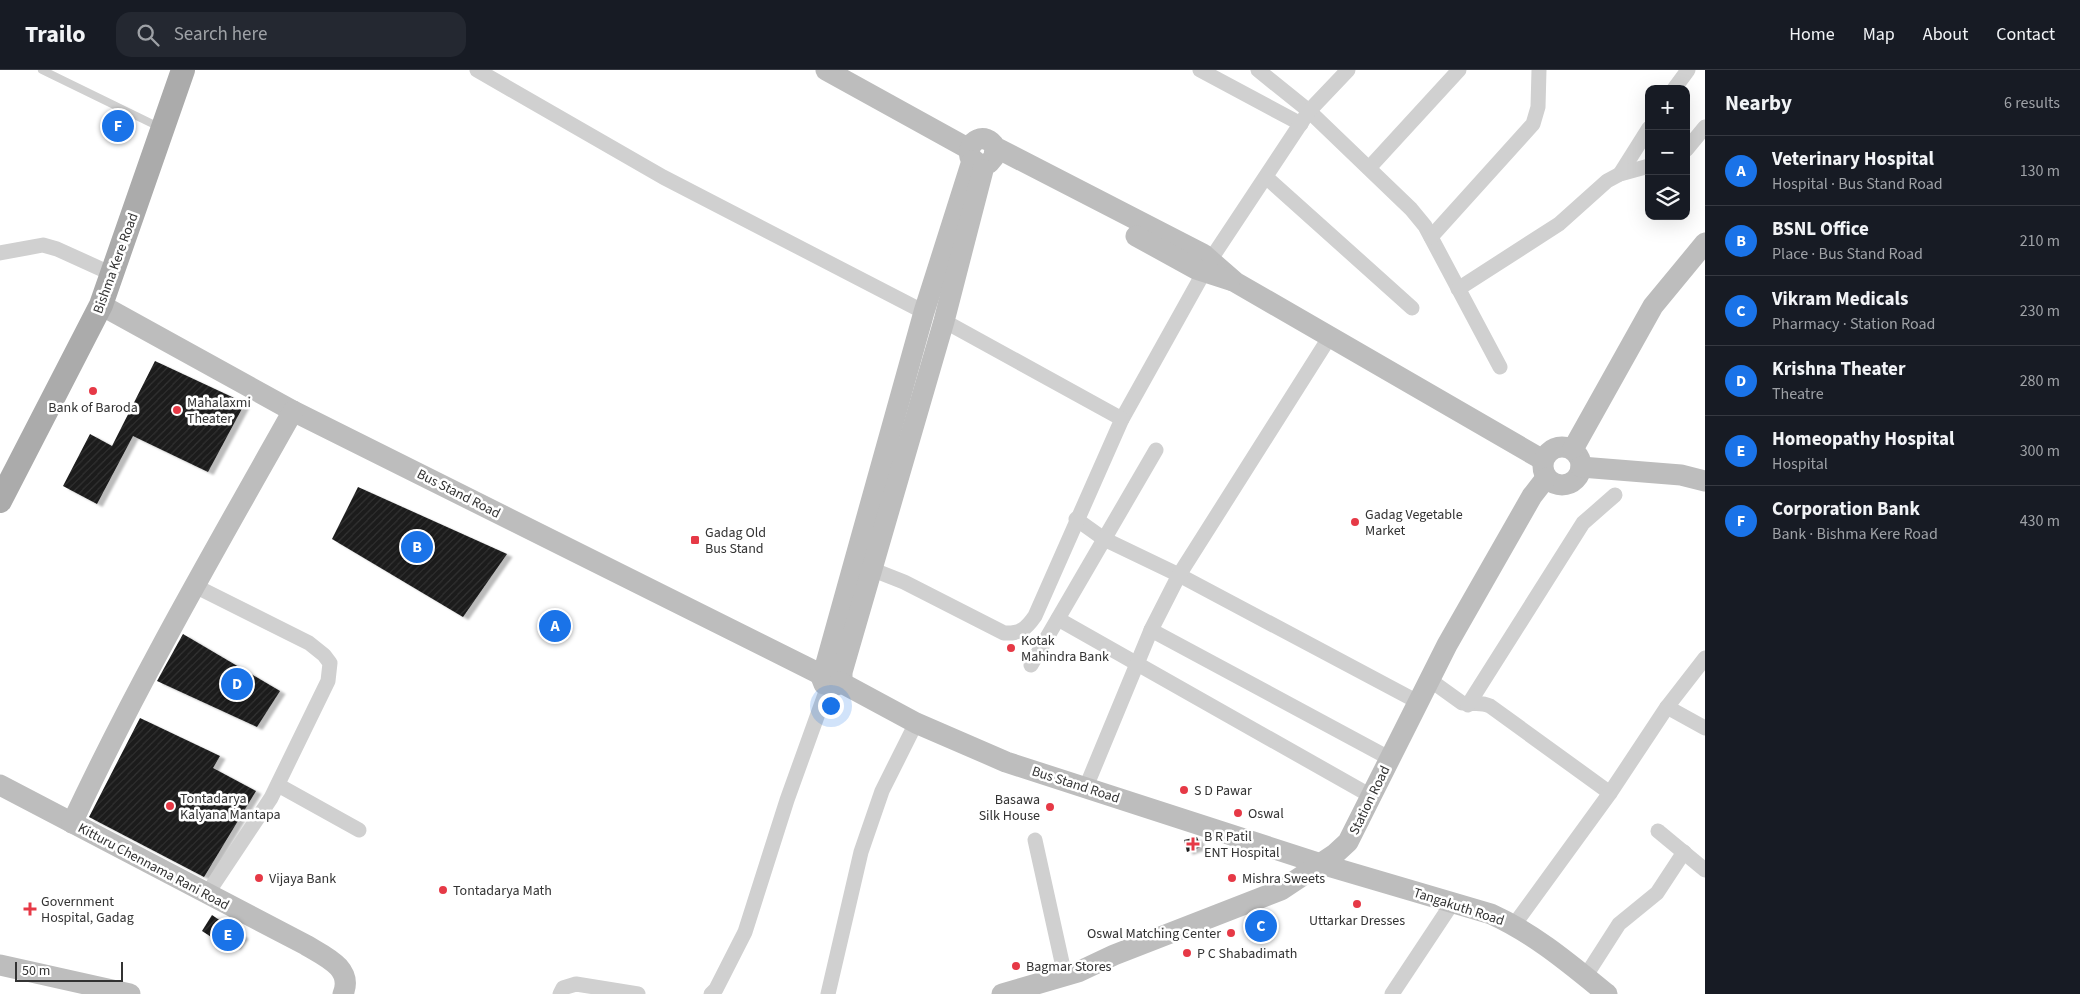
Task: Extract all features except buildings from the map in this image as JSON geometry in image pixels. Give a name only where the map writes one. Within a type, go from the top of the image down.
[{"type":"main road","name":"Bishma Kere Road","points":[[0,501],[101,305],[183,70]]},
{"type":"street","points":[[477,70],[663,177],[924,312]]},
{"type":"street","points":[[826,70],[982,153],[1208,266],[1329,338],[1459,410],[1544,469],[1551,482],[1564,485],[1576,479],[1577,458],[1653,306],[1705,243]]},
{"type":"street","points":[[849,70],[982,153]]},
{"type":"street","points":[[1200,70],[1305,118]]},
{"type":"street","points":[[1258,70],[1305,118],[1370,168],[1411,209],[1431,237],[1500,367]]},
{"type":"street","points":[[872,569],[904,582],[1004,634],[1016,634],[1027,628],[1035,616],[1076,519],[1122,419],[1208,266],[1305,118],[1348,70]]},
{"type":"street","points":[[1370,168],[1459,70]]},
{"type":"street","points":[[1431,237],[1533,124],[1538,107],[1539,70]]},
{"type":"street","points":[[1677,85],[1688,70]]},
{"type":"street","points":[[1690,145],[1705,126]]},
{"type":"street","points":[[1620,174],[1648,130]]},
{"type":"street","points":[[831,676],[924,312],[982,153]]},
{"type":"street","points":[[711,994],[716,989],[745,932],[787,800],[831,676],[872,569],[944,321],[982,153]]},
{"type":"street","points":[[1458,289],[1559,224],[1607,181],[1620,174],[1645,167]]},
{"type":"street","points":[[1266,178],[1412,308]]},
{"type":"street","points":[[0,253],[43,245],[57,249],[112,274]]},
{"type":"street","name":"Bus Stand Road","points":[[101,305],[293,411],[831,676],[916,723],[1006,762],[1321,864]]},
{"type":"street","points":[[944,321],[1122,419]]},
{"type":"street","points":[[1086,788],[1151,630],[1179,575],[1329,338]]},
{"type":"street","points":[[72,822],[92,780],[195,586],[293,411]]},
{"type":"street","points":[[1544,469],[1551,449],[1559,446],[1577,458],[1681,475],[1705,482]]},
{"type":"street","points":[[1031,665],[1156,450]]},
{"type":"street","name":"Station Road","points":[[1002,994],[1070,981],[1114,955],[1281,890],[1321,864],[1348,842],[1418,702],[1532,496],[1544,469]]},
{"type":"street","points":[[1468,704],[1583,523],[1615,495]]},
{"type":"street","points":[[1076,519],[1104,539],[1179,575],[1418,702]]},
{"type":"street","points":[[195,586],[309,643],[324,655],[330,663],[328,681],[278,785],[207,894]]},
{"type":"street","points":[[1058,619],[1370,796]]},
{"type":"street","points":[[1151,630],[1389,758]]},
{"type":"street","points":[[1514,925],[1610,793],[1667,707],[1705,658]]},
{"type":"street","points":[[1430,680],[1454,699],[1468,704],[1476,702],[1490,706],[1610,793]]},
{"type":"street","points":[[1667,707],[1705,728]]},
{"type":"street","points":[[828,994],[861,852],[882,791],[916,723]]},
{"type":"street","name":"Kitturu Chennama Rani Road","points":[[0,785],[306,945],[342,970],[346,987],[343,994]]},
{"type":"street","points":[[278,785],[359,830]]},
{"type":"street","points":[[1658,831],[1705,870]]},
{"type":"street","points":[[1035,840],[1070,981]]},
{"type":"street","points":[[1586,977],[1619,924],[1657,893],[1684,852]]},
{"type":"street","name":"Tangakuth Road","points":[[1321,864],[1491,914],[1514,925],[1547,946],[1607,994]]},
{"type":"street","points":[[1392,994],[1453,902]]},
{"type":"street","points":[[0,965],[130,994]]},
{"type":"street","points":[[560,994],[563,988],[576,984],[621,993],[638,994]]},
{"type":"lane","points":[[42,70],[163,128]]},
{"type":"place","name":"Corporation Bank","points":[[118,126]]},
{"type":"place","name":"Bank of Baroda","points":[[93,391]]},
{"type":"place","name":"Mahalaxmi Theater","points":[[177,410]]},
{"type":"place","name":"Gadag Vegetable Market","points":[[1355,522]]},
{"type":"place","name":"Gadag Old Bus Stand","points":[[695,540]]},
{"type":"place","name":"BSNL Office","points":[[417,547]]},
{"type":"place","name":"Veterinary Hospital","points":[[555,626]]},
{"type":"place","name":"Kotak Mahindra Bank","points":[[1011,648]]},
{"type":"place","name":"Krishna Theater","points":[[237,684]]},
{"type":"place","name":"S D Pawar","points":[[1184,790]]},
{"type":"place","name":"Tontadarya Kalyana Mantapa","points":[[170,806]]},
{"type":"place","name":"Basawa Silk House","points":[[1050,807]]},
{"type":"place","name":"Oswal","points":[[1238,813]]},
{"type":"place","name":"B R Patil ENT Hospital","points":[[1193,844]]},
{"type":"place","name":"Vijaya Bank","points":[[259,878]]},
{"type":"place","name":"Mishra Sweets","points":[[1232,878]]},
{"type":"place","name":"Tontadarya Math","points":[[443,890]]},
{"type":"place","name":"Uttarkar Dresses","points":[[1357,904]]},
{"type":"place","name":"Government Hospital, Gadag","points":[[30,909]]},
{"type":"place","name":"Vikram Medicals","points":[[1261,926]]},
{"type":"place","name":"Oswal Matching Center","points":[[1231,933]]},
{"type":"place","name":"Homeopathy Hospital","points":[[228,935]]},
{"type":"place","name":"P C Shabadimath","points":[[1187,953]]},
{"type":"place","name":"Bagmar Stores","points":[[1016,966]]}]
